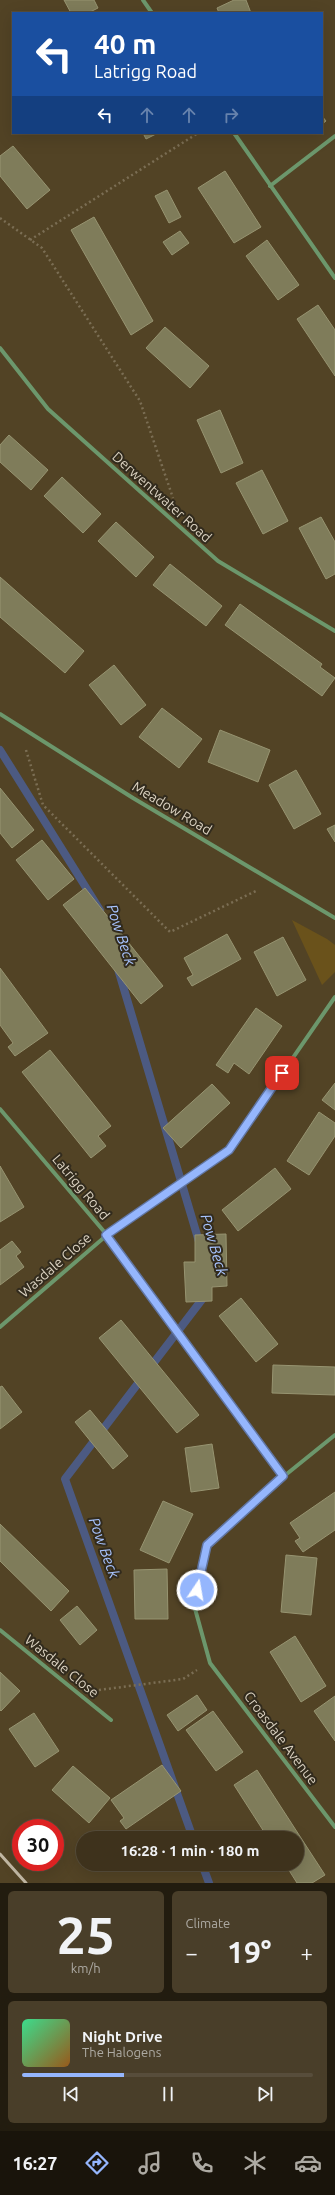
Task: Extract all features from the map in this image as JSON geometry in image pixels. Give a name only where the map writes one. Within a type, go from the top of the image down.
[{"type":"street","points":[[143,0],[151,12]]},
{"type":"street","points":[[235,134],[335,278]]},
{"type":"street","points":[[270,186],[335,136]]},
{"type":"street","name":"Derwentwater Road","points":[[0,348],[48,410],[218,561],[335,631]]},
{"type":"street","name":"Meadow Road","points":[[0,714],[133,798],[335,918]]},
{"type":"street","name":"Wasdale Close","points":[[0,1326],[106,1235],[229,1150],[335,997]]},
{"type":"street","name":"Latrigg Road","points":[[0,1109],[106,1235],[283,1476]]},
{"type":"street","points":[[210,1663],[194,1605],[207,1545],[283,1476],[335,1435]]},
{"type":"street","name":"Wasdale Close","points":[[0,1630],[79,1692],[110,1720]]},
{"type":"street","name":"Croasdale Avenue","points":[[210,1663],[335,1828]]},
{"type":"path","points":[[30,240],[196,134]]},
{"type":"path","points":[[0,218],[42,248],[140,401],[174,502]]},
{"type":"path","points":[[20,728],[43,805],[170,932],[275,883]]},
{"type":"path","points":[[79,1692],[183,1678],[210,1663]]},
{"type":"shaded area","points":[[292,920],[335,945],[335,972],[322,985]]},
{"type":"building","points":[[64,0],[94,0],[98,8],[90,12],[70,12]]},
{"type":"building","points":[[234,0],[246,0],[251,12],[219,12],[217,8]]},
{"type":"building","points":[[144,134],[156,134],[146,139]]},
{"type":"building","points":[[13,146],[50,190],[27,209],[0,176],[0,156]]},
{"type":"building","points":[[225,171],[261,227],[234,243],[198,188]]},
{"type":"building","points":[[167,190],[181,217],[169,223],[155,196]]},
{"type":"building","points":[[94,217],[153,321],[131,335],[71,230]]},
{"type":"building","points":[[180,231],[189,243],[172,255],[163,242]]},
{"type":"building","points":[[267,240],[299,285],[278,300],[246,256]]},
{"type":"building","points":[[318,305],[335,330],[335,376],[297,319]]},
{"type":"building","points":[[165,327],[209,366],[190,388],[146,348]]},
{"type":"building","points":[[220,410],[243,463],[221,473],[197,420]]},
{"type":"building","points":[[9,435],[48,470],[31,490],[0,462],[0,445]]},
{"type":"building","points":[[262,470],[288,521],[263,534],[236,483]]},
{"type":"building","points":[[62,477],[101,514],[83,533],[44,496]]},
{"type":"building","points":[[321,517],[335,542],[335,574],[326,579],[299,528]]},
{"type":"building","points":[[116,522],[154,557],[136,577],[98,541]]},
{"type":"building","points":[[170,564],[222,606],[206,626],[153,585]]},
{"type":"building","points":[[0,577],[84,651],[65,673],[0,617]]},
{"type":"building","points":[[240,604],[322,664],[320,667],[335,678],[322,696],[225,625]]},
{"type":"building","points":[[114,665],[146,705],[121,725],[89,685]]},
{"type":"building","points":[[162,708],[202,739],[179,768],[139,737]]},
{"type":"building","points":[[220,730],[270,750],[258,782],[208,762]]},
{"type":"building","points":[[296,770],[321,814],[294,829],[269,785]]},
{"type":"building","points":[[0,788],[34,830],[12,848],[0,833]]},
{"type":"building","points":[[335,825],[335,842],[327,829]]},
{"type":"building","points":[[42,840],[74,879],[48,900],[16,860]]},
{"type":"building","points":[[85,888],[163,986],[141,1004],[63,905]]},
{"type":"building","points":[[227,934],[241,959],[192,986],[187,978],[193,975],[184,958]]},
{"type":"building","points":[[283,937],[306,980],[277,996],[254,952]]},
{"type":"building","points":[[0,968],[48,1033],[15,1056],[8,1047],[13,1043],[0,1025]]},
{"type":"building","points":[[256,1008],[282,1026],[249,1074],[234,1063],[228,1073],[216,1065]]},
{"type":"building","points":[[50,1050],[111,1126],[98,1136],[106,1146],[91,1158],[22,1072]]},
{"type":"building","points":[[335,1083],[335,1110],[322,1100]]},
{"type":"building","points":[[212,1084],[230,1103],[181,1148],[163,1128]]},
{"type":"building","points":[[319,1112],[335,1123],[335,1136],[309,1175],[287,1161]]},
{"type":"building","points":[[0,1166],[24,1207],[0,1222]]},
{"type":"building","points":[[275,1168],[291,1189],[238,1231],[222,1210]]},
{"type":"building","points":[[226,1234],[227,1286],[212,1287],[212,1301],[186,1302],[184,1262],[195,1262],[195,1235]]},
{"type":"building","points":[[12,1241],[21,1252],[16,1256],[24,1267],[0,1285],[0,1250]]},
{"type":"building","points":[[241,1298],[278,1344],[256,1362],[219,1316]]},
{"type":"building","points":[[121,1320],[199,1415],[177,1433],[99,1338]]},
{"type":"building","points":[[273,1365],[335,1367],[335,1395],[272,1393]]},
{"type":"building","points":[[2,1386],[22,1412],[0,1429],[0,1387]]},
{"type":"building","points":[[90,1410],[128,1456],[113,1469],[75,1422]]},
{"type":"building","points":[[212,1444],[219,1488],[191,1492],[185,1448]]},
{"type":"building","points":[[335,1492],[335,1530],[303,1552],[295,1541],[300,1538],[290,1523]]},
{"type":"building","points":[[163,1501],[193,1514],[169,1563],[140,1550]]},
{"type":"building","points":[[0,1524],[69,1591],[51,1611],[0,1561]]},
{"type":"building","points":[[286,1555],[317,1558],[311,1615],[281,1612]]},
{"type":"building","points":[[167,1569],[168,1619],[135,1619],[134,1570]]},
{"type":"building","points":[[77,1606],[97,1630],[80,1645],[60,1620]]},
{"type":"building","points":[[295,1636],[326,1686],[301,1702],[270,1652]]},
{"type":"building","points":[[0,1672],[20,1691],[1,1711],[0,1710]]},
{"type":"building","points":[[197,1695],[207,1710],[178,1731],[167,1715]]},
{"type":"building","points":[[335,1696],[335,1741],[314,1711]]},
{"type":"building","points":[[213,1711],[243,1752],[216,1771],[186,1730]]},
{"type":"building","points":[[34,1713],[59,1751],[35,1767],[9,1729]]},
{"type":"building","points":[[162,1765],[181,1791],[126,1829],[120,1821],[124,1818],[111,1800]]},
{"type":"building","points":[[73,1766],[110,1798],[89,1823],[52,1790]]},
{"type":"building","points":[[257,1770],[297,1831],[264,1831],[234,1785]]},
{"type":"building","points":[[304,1843],[325,1875],[312,1883],[297,1883],[289,1871],[304,1871]]},
{"type":"waterway","name":"Pow Beck","points":[[0,750],[100,910]]},
{"type":"waterway","name":"Pow Beck","points":[[118,969],[200,1245]]},
{"type":"waterway","name":"Pow Beck","points":[[191,1831],[65,1479],[207,1293]]},
{"type":"waterway","name":"Pow Beck","points":[[205,1871],[209,1883]]},
{"type":"railway","points":[[0,1854],[26,1883]]},
{"type":"route","points":[[197,1590],[207,1545],[283,1476],[106,1235],[229,1150],[282,1073]]}]
